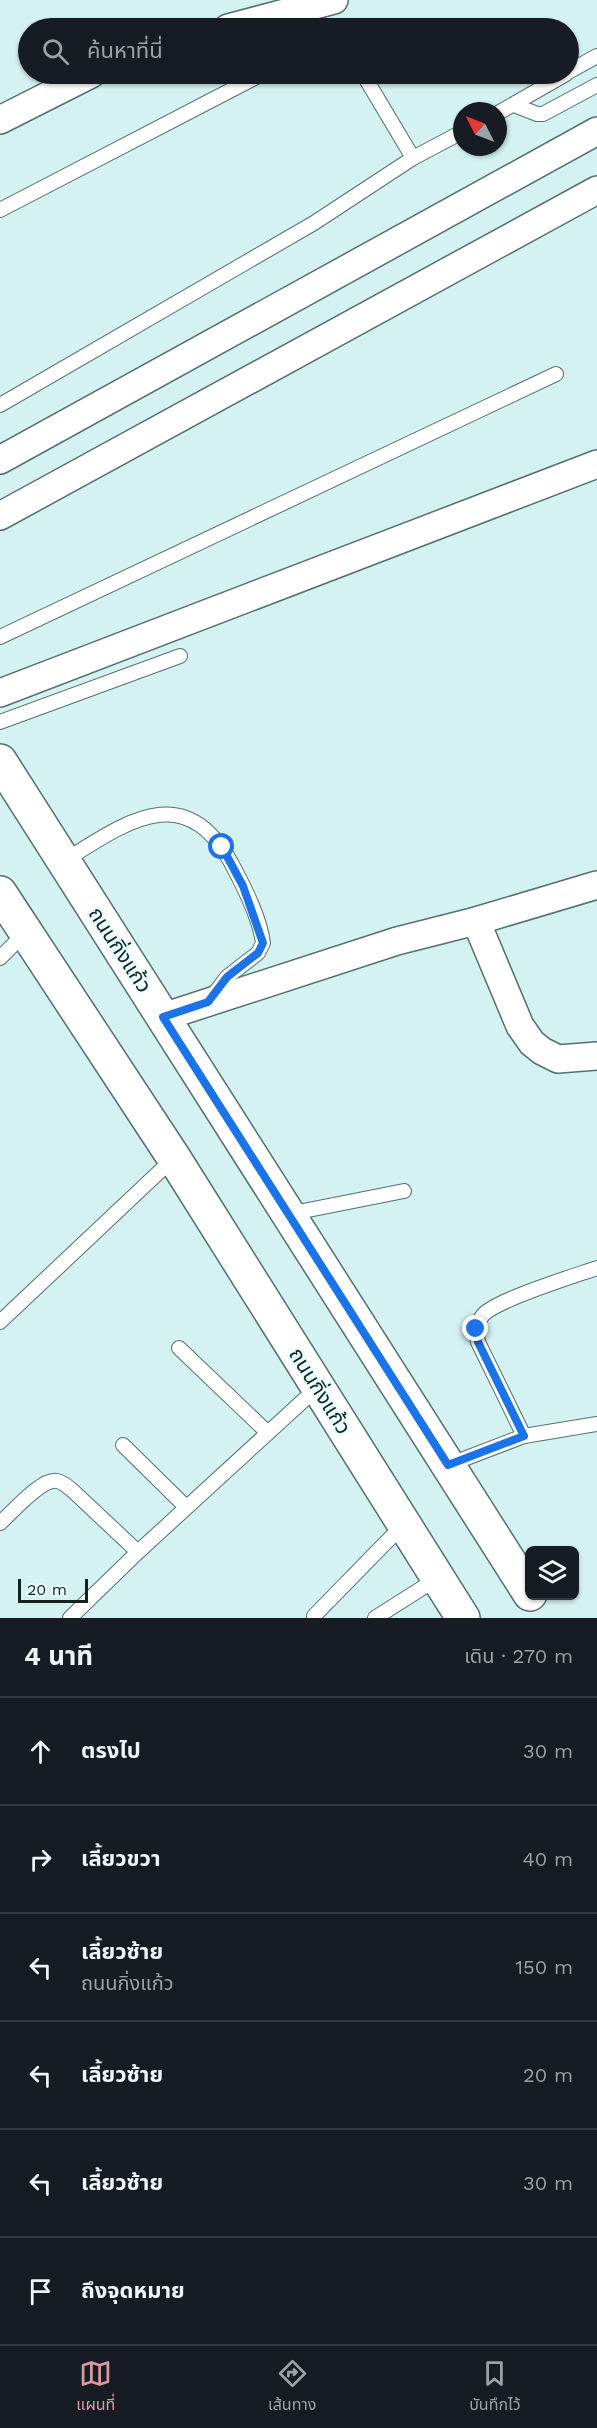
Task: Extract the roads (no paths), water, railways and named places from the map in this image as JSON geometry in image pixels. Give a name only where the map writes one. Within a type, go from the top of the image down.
[{"type":"main road","name":"ถนนกิ่งแก้ว","points":[[0,761],[525,1587]]},
{"type":"main road","name":"ถนนกิ่งแก้ว","points":[[0,893],[174,1158],[463,1618]]},
{"type":"main road","name":"ถนนกิ่งแก้ว","points":[[533,1600],[544,1618]]},
{"type":"street","points":[[266,18],[334,0]]},
{"type":"street","points":[[0,120],[71,84]]},
{"type":"street","points":[[0,460],[597,131]]},
{"type":"street","points":[[0,516],[597,190]]},
{"type":"street","points":[[0,693],[597,465]]},
{"type":"street","points":[[163,1017],[397,941],[476,921],[597,885]]},
{"type":"street","points":[[476,921],[520,1026],[532,1043],[558,1059],[597,1056]]},
{"type":"lane","points":[[579,66],[597,56]]},
{"type":"lane","points":[[0,210],[243,84]]},
{"type":"lane","points":[[369,84],[413,158]]},
{"type":"lane","points":[[507,108],[549,84]]},
{"type":"lane","points":[[514,105],[543,114],[597,85]]},
{"type":"lane","points":[[0,405],[314,223],[413,158],[453,137]]},
{"type":"lane","points":[[0,637],[556,374]]},
{"type":"lane","points":[[0,722],[180,656]]},
{"type":"lane","points":[[64,861],[106,834],[137,818],[156,814],[186,817],[216,840],[243,886],[263,943],[258,953],[227,977],[208,1002]]},
{"type":"lane","points":[[0,958],[25,933]]},
{"type":"lane","points":[[0,1322],[174,1158]]},
{"type":"lane","points":[[288,1214],[404,1191]]},
{"type":"lane","points":[[524,1436],[478,1342],[476,1329],[483,1315],[497,1305],[597,1268]]},
{"type":"lane","points":[[179,1348],[267,1432]]},
{"type":"lane","points":[[70,1618],[186,1507],[317,1388]]},
{"type":"lane","points":[[448,1465],[524,1436],[597,1425]]},
{"type":"lane","points":[[123,1445],[186,1507]]},
{"type":"lane","points":[[0,1523],[44,1483],[55,1480],[65,1484],[138,1552]]},
{"type":"lane","points":[[314,1616],[404,1524]]},
{"type":"lane","points":[[375,1618],[438,1578]]}]
